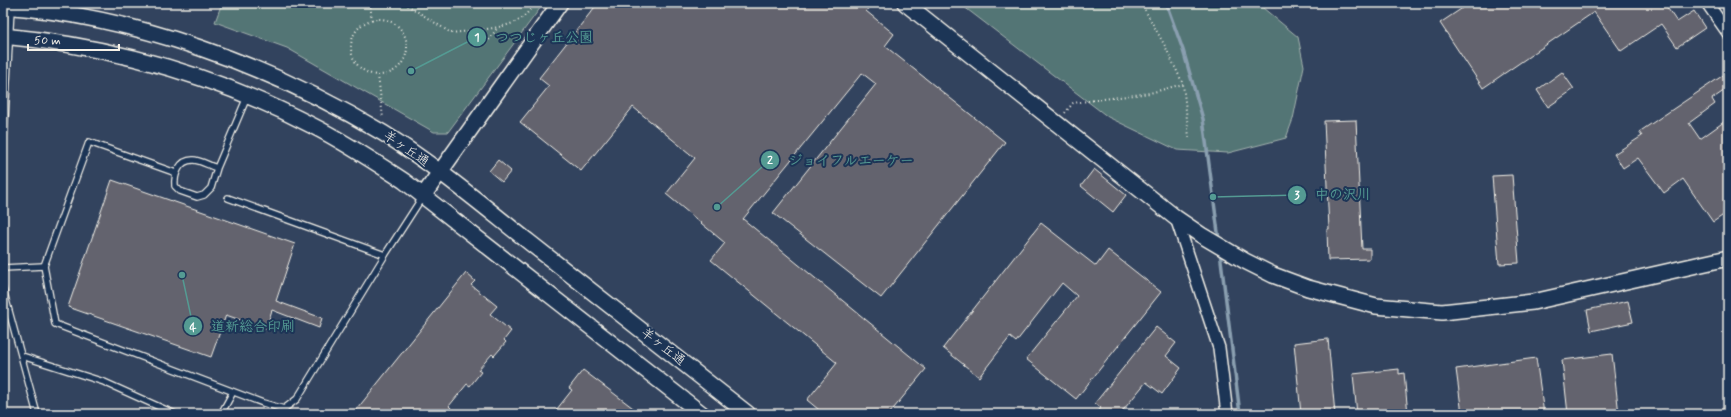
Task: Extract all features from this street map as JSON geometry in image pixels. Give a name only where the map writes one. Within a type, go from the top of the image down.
[{"type":"main road","points":[[424,196],[439,172],[560,3]]},
{"type":"main road","points":[[905,3],[1176,218],[1201,235],[1245,261],[1273,275],[1308,288],[1376,306],[1442,312],[1533,302],[1728,258]]},
{"type":"main road","name":"羊ヶ丘通","points":[[7,6],[70,14],[118,24],[223,56],[283,80],[385,134],[439,172],[748,414]]},
{"type":"main road","points":[[6,36],[70,45],[163,65],[247,96],[314,126],[364,155],[424,196],[702,414]]},
{"type":"street","points":[[1707,3],[1728,33]]},
{"type":"street","points":[[1176,218],[1219,348],[1227,414]]},
{"type":"lane","points":[[3,156],[7,6]]},
{"type":"lane","points":[[217,168],[192,160],[182,164],[176,173],[175,186],[180,191],[198,197],[204,195],[211,188],[217,168],[247,96]]},
{"type":"lane","points":[[176,173],[89,142],[44,266],[55,324],[233,392],[284,409],[297,399],[385,255],[424,196]]},
{"type":"lane","points":[[228,198],[385,255]]},
{"type":"lane","points":[[3,268],[44,266]]},
{"type":"lane","points":[[3,289],[37,414]]},
{"type":"lane","points":[[22,356],[104,382],[175,414]]},
{"type":"lane","points":[[222,414],[233,392]]},
{"type":"path","points":[[370,3],[372,20]]},
{"type":"path","points":[[404,3],[451,33],[498,27],[517,22],[526,15],[535,3]]},
{"type":"path","points":[[1141,3],[1165,46],[1182,84],[1188,137]]},
{"type":"path","points":[[372,20],[386,20],[398,27],[404,35],[406,44],[404,58],[396,70],[387,74],[369,74],[358,66],[352,55],[352,37],[364,24],[372,20]]},
{"type":"path","points":[[489,40],[498,27]]},
{"type":"path","points":[[378,75],[385,134]]},
{"type":"path","points":[[1056,123],[1074,103],[1150,93],[1182,84]]},
{"type":"green space","points":[[222,3],[544,3],[448,132],[434,132],[287,48],[215,22]]},
{"type":"green space","points":[[959,3],[1257,3],[1298,37],[1304,66],[1293,119],[1286,138],[1228,153],[1177,150],[1108,117]]},
{"type":"building","points":[[598,3],[864,3],[869,7],[866,11],[894,34],[885,46],[1005,142],[881,298],[773,213],[876,84],[862,73],[743,219],[926,369],[889,414],[824,414],[807,400],[837,363],[711,260],[725,243],[666,194],[695,158],[633,107],[581,171],[520,122],[549,86],[539,78]]},
{"type":"building","points":[[1470,3],[1664,3],[1677,22],[1694,11],[1705,28],[1677,47],[1661,24],[1621,51],[1594,12],[1483,88],[1440,23]]},
{"type":"building","points":[[1562,72],[1574,89],[1548,107],[1537,90]]},
{"type":"building","points":[[1728,72],[1728,88],[1712,99],[1715,104],[1689,123],[1700,139],[1728,119],[1728,212],[1713,222],[1683,179],[1664,193],[1638,158],[1623,168],[1614,154],[1642,136],[1639,132]]},
{"type":"building","points":[[1356,120],[1362,249],[1370,249],[1370,259],[1328,260],[1327,229],[1329,229],[1324,121]]},
{"type":"building","points":[[498,160],[511,171],[502,182],[489,171]]},
{"type":"building","points":[[1094,169],[1126,195],[1113,212],[1081,186]]},
{"type":"building","points":[[1512,175],[1519,263],[1499,264],[1492,176]]},
{"type":"building","points":[[112,180],[295,244],[276,301],[322,318],[319,328],[272,310],[266,329],[226,315],[211,357],[68,307]]},
{"type":"building","points":[[1041,223],[1096,266],[1108,250],[1161,292],[1076,399],[1026,359],[1077,296],[1062,283],[1016,342],[1010,337],[979,377],[943,348]]},
{"type":"building","points":[[466,273],[475,281],[471,285],[497,306],[490,314],[511,331],[504,340],[506,342],[494,356],[492,354],[478,370],[481,372],[470,386],[467,384],[449,406],[451,408],[447,414],[353,414]]},
{"type":"building","points":[[1628,301],[1633,322],[1591,331],[1587,310]]},
{"type":"building","points":[[1156,327],[1176,343],[1166,356],[1181,368],[1162,394],[1146,382],[1120,414],[1096,414],[1101,408],[1095,403]]},
{"type":"building","points":[[1328,339],[1335,414],[1301,414],[1294,343]]},
{"type":"building","points":[[1612,354],[1619,414],[1568,414],[1562,360]]},
{"type":"building","points":[[1536,358],[1544,414],[1462,414],[1456,369]]},
{"type":"building","points":[[1399,369],[1399,374],[1404,373],[1408,414],[1357,414],[1353,374]]},
{"type":"building","points":[[583,370],[641,414],[553,414],[572,390],[569,388]]},
{"type":"waterway","points":[[1166,3],[1183,50],[1203,119],[1219,240]]},
{"type":"waterway","points":[[1220,252],[1240,414]]},
{"type":"place","name":"つつじヶ丘公園","points":[[411,71]]},
{"type":"place","name":"中の沢川","points":[[1213,197]]},
{"type":"place","name":"ジョイフルエーケー","points":[[717,207]]},
{"type":"place","name":"道新総合印刷","points":[[182,275]]}]
